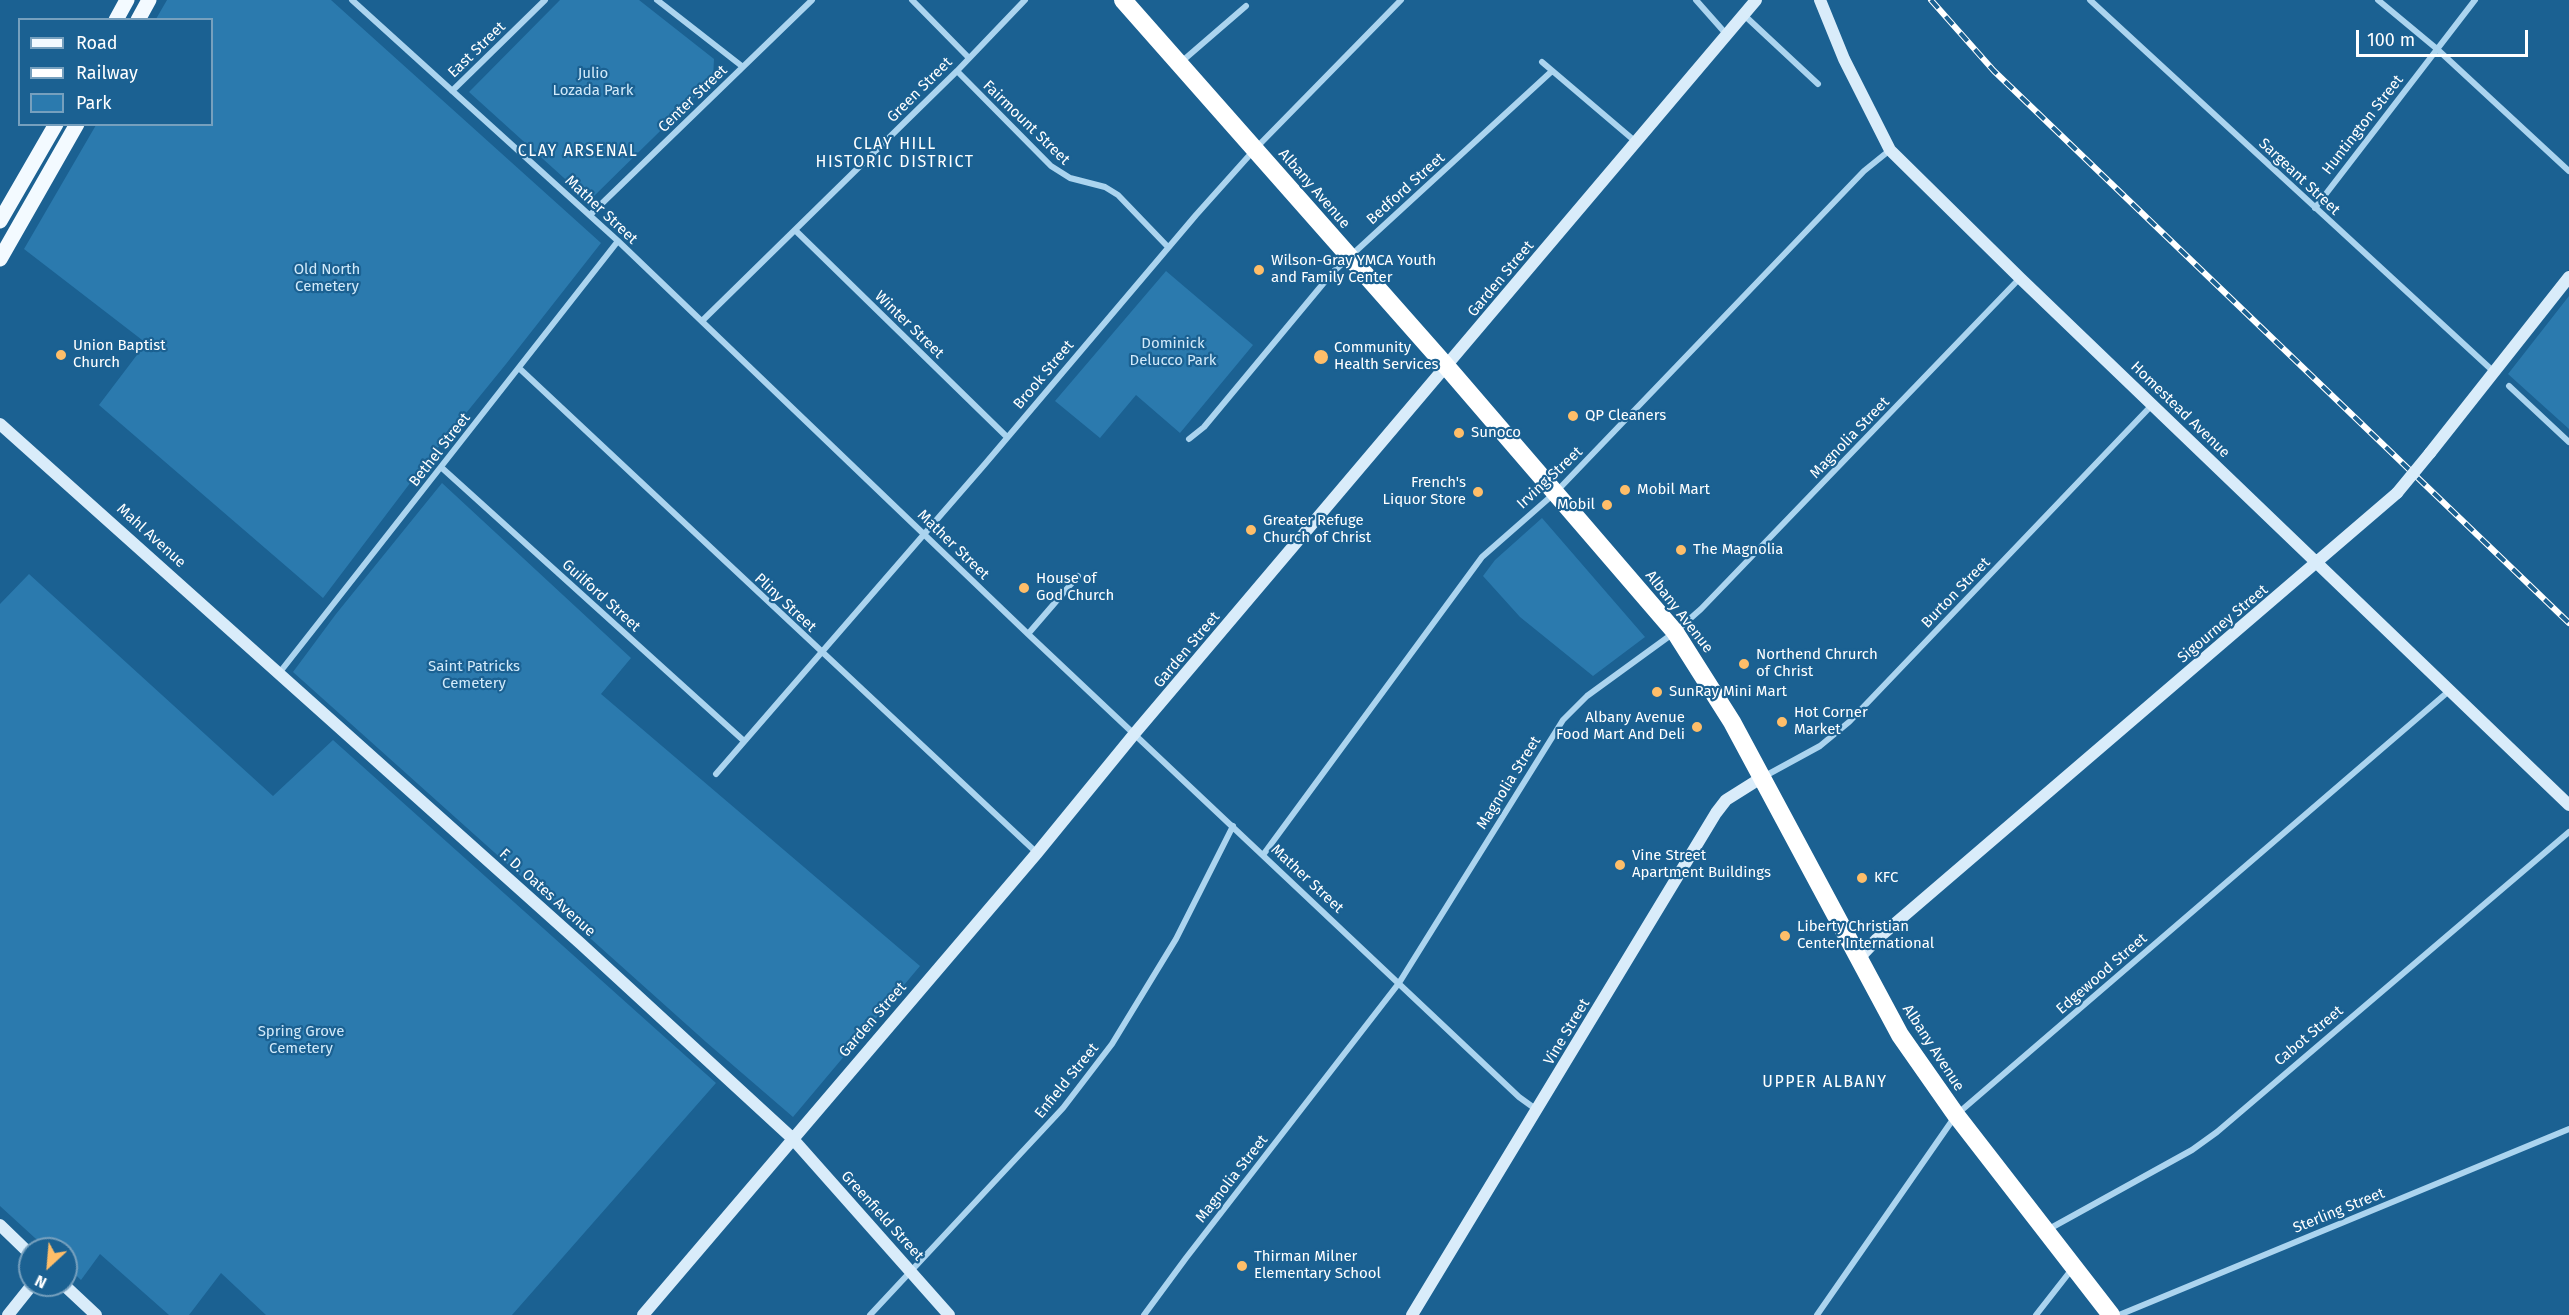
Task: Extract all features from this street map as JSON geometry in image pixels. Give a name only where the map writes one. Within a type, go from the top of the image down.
[{"type":"highway","name":"Albany Avenue","points":[[1123,0],[1447,367],[1675,632],[1722,703],[1900,1035],[1956,1115],[2111,1315]]},
{"type":"main road","points":[[117,18],[127,0]]},
{"type":"main road","points":[[139,18],[149,0]]},
{"type":"main road","points":[[0,221],[55,126]]},
{"type":"main road","points":[[0,259],[76,126]]},
{"type":"street","name":"Mather Street","points":[[351,0],[618,241],[1028,634],[1519,1097],[1537,1110]]},
{"type":"street","name":"East Street","points":[[452,91],[545,0]]},
{"type":"street","points":[[657,0],[743,68]]},
{"type":"street","name":"Center Street","points":[[590,215],[812,0]]},
{"type":"street","points":[[912,0],[969,58]]},
{"type":"street","name":"Green Street","points":[[702,321],[957,72],[1025,0]]},
{"type":"street","name":"Brook Street","points":[[716,774],[1168,247],[1255,149],[1401,0]]},
{"type":"street","points":[[1696,0],[1727,35]]},
{"type":"street","points":[[1810,0],[1826,14]]},
{"type":"street","name":"Homestead Avenue","points":[[1820,0],[1844,59],[1890,150],[2569,806]]},
{"type":"street","name":"Sargeant Street","points":[[2090,0],[2493,372]]},
{"type":"street","points":[[2378,0],[2438,49],[2569,171]]},
{"type":"street","name":"Huntington Street","points":[[2315,208],[2475,0]]},
{"type":"street","name":"Garden Street","points":[[643,1315],[1757,1]]},
{"type":"street","points":[[1179,63],[1246,6]]},
{"type":"street","points":[[1744,15],[1818,84]]},
{"type":"street","points":[[1542,62],[1636,142]]},
{"type":"street","name":"Bedford Street","points":[[1189,439],[1204,427],[1323,283],[1552,71]]},
{"type":"street","name":"Fairmount Street","points":[[957,72],[1056,170],[1070,178],[1105,188],[1118,195],[1168,247]]},
{"type":"street","name":"Irving Street","points":[[1263,855],[1482,557],[1556,492],[1856,180],[1890,150]]},
{"type":"street","name":"Winter Street","points":[[795,231],[1007,437]]},
{"type":"street","name":"Bethel Street","points":[[280,672],[618,241]]},
{"type":"street","name":"Sigourney Street","points":[[1859,958],[1877,939],[2397,493],[2569,277]]},
{"type":"street","name":"Magnolia Street","points":[[1144,1315],[1399,983],[1563,720],[1587,696],[1675,632],[1701,609],[2020,278]]},
{"type":"street","name":"Pliny Street","points":[[519,368],[1036,853]]},
{"type":"street","points":[[2509,386],[2569,442]]},
{"type":"street","name":"Burton Street","points":[[1761,778],[1820,746],[1844,726],[2152,405]]},
{"type":"street","name":"Mahl Avenue","points":[[0,424],[280,672]]},
{"type":"street","name":"Guilford Street","points":[[442,468],[744,741]]},
{"type":"street","points":[[1028,634],[1078,576]]},
{"type":"street","name":"F. D. Oates Avenue","points":[[280,672],[792,1138]]},
{"type":"street","name":"Edgewood Street","points":[[1817,1315],[1956,1115],[2449,691]]},
{"type":"street","name":"Vine Street","points":[[1412,1315],[1721,806],[1726,800],[1761,778]]},
{"type":"street","name":"Enfield Street","points":[[870,1315],[1063,1108],[1112,1044],[1176,939],[1233,826]]},
{"type":"street","name":"Cabot Street","points":[[2046,1230],[2192,1150],[2217,1132],[2569,832]]},
{"type":"street","name":"Sterling Street","points":[[2119,1315],[2569,1129]]},
{"type":"street","name":"Greenfield Street","points":[[792,1138],[949,1315]]},
{"type":"street","points":[[0,1225],[18,1242]]},
{"type":"street","points":[[2036,1315],[2074,1266]]},
{"type":"street","points":[[9,1315],[23,1297]]},
{"type":"street","points":[[77,1297],[96,1315]]},
{"type":"green space","name":"Old North Cemetery","points":[[167,0],[331,0],[601,243],[423,466],[323,598],[99,405],[146,343],[24,249],[95,126],[213,126],[213,18],[157,18]]},
{"type":"green space","name":"Julio Lozada Park","points":[[560,0],[639,0],[714,59],[713,79],[591,199],[585,197],[469,92]]},
{"type":"green space","name":"Dominick Delucco Park","points":[[1166,271],[1253,345],[1180,433],[1136,395],[1100,438],[1055,401]]},
{"type":"green space","points":[[2569,296],[2569,429],[2508,374]]},
{"type":"green space","name":"Saint Patricks Cemetery","points":[[442,483],[631,658],[601,694],[920,966],[793,1117],[706,1042],[293,672],[336,614]]},
{"type":"green space","points":[[1542,518],[1645,637],[1593,676],[1520,617],[1483,576],[1495,560]]},
{"type":"green space","name":"Spring Grove Cemetery","points":[[29,574],[273,796],[333,740],[716,1083],[512,1315],[266,1315],[221,1273],[189,1315],[169,1315],[100,1254],[81,1280],[78,1277],[78,1237],[34,1237],[0,1206],[0,604]]},
{"type":"railway","points":[[1931,0],[1994,71],[2569,623]]},
{"type":"place","name":"Wilson-Gray YMCA Youth and Family Center","points":[[1259,270]]},
{"type":"place","name":"Union Baptist Church","points":[[61,355]]},
{"type":"place","name":"Community Health Services","points":[[1321,357]]},
{"type":"place","name":"QP Cleaners","points":[[1573,416]]},
{"type":"place","name":"Sunoco","points":[[1459,433]]},
{"type":"place","name":"Mobil Mart","points":[[1625,490]]},
{"type":"place","name":"French's Liquor Store","points":[[1478,492]]},
{"type":"place","name":"Mobil","points":[[1607,505]]},
{"type":"place","name":"Greater Refuge Church of Christ","points":[[1251,530]]},
{"type":"place","name":"The Magnolia","points":[[1681,550]]},
{"type":"place","name":"House of God Church","points":[[1024,588]]},
{"type":"place","name":"Northend Chrurch of Christ","points":[[1744,664]]},
{"type":"place","name":"SunRay Mini Mart","points":[[1657,692]]},
{"type":"place","name":"Hot Corner Market","points":[[1782,722]]},
{"type":"place","name":"Albany Avenue Food Mart And Deli","points":[[1697,727]]},
{"type":"place","name":"Vine Street Apartment Buildings","points":[[1620,865]]},
{"type":"place","name":"KFC","points":[[1862,878]]},
{"type":"place","name":"Liberty Christian Center International","points":[[1785,936]]},
{"type":"place","name":"Thirman Milner Elementary School","points":[[1242,1266]]},
{"type":"district","name":"CLAY ARSENAL","points":[[578,152]]},
{"type":"district","name":"CLAY HILL HISTORIC DISTRICT","points":[[895,154]]},
{"type":"district","name":"UPPER ALBANY","points":[[1825,1083]]}]
